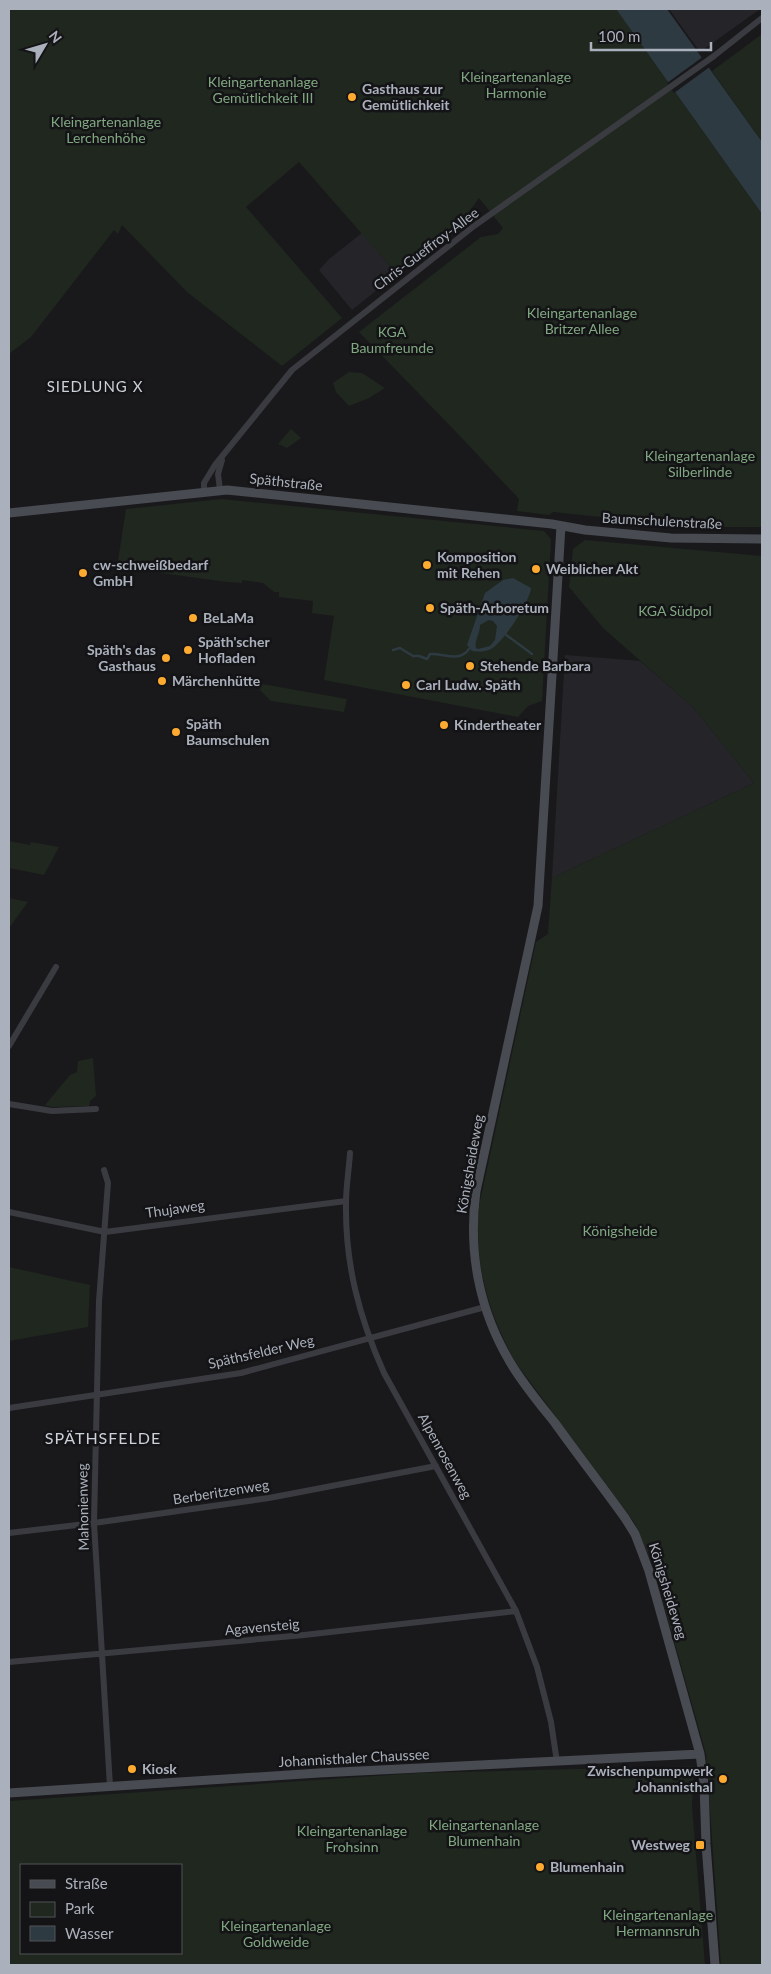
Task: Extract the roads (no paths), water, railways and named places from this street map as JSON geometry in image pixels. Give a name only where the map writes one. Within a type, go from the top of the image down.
[{"type":"street","name":"Chris-Gueffroy-Allee","points":[[204,492],[204,483],[215,465],[292,370],[474,226],[708,61],[762,18]]},
{"type":"street","name":"Chris-Gueffroy-Allee","points":[[220,490],[218,474],[223,457]]},
{"type":"street","name":"Späthstraße","points":[[9,514],[220,490],[561,526]]},
{"type":"street","name":"Baumschulenstraße","points":[[561,526],[671,538],[762,539]]},
{"type":"street","name":"Königsheideweg","points":[[561,526],[538,906],[480,1173],[474,1207],[474,1260],[485,1307],[493,1329],[516,1371],[611,1499],[635,1534],[642,1551],[656,1592],[700,1754],[704,1784],[706,1844],[715,1965]]},
{"type":"street","points":[[9,1046],[56,967]]},
{"type":"street","points":[[9,1104],[52,1111],[96,1109]]},
{"type":"street","name":"Alpenrosenweg","points":[[350,1153],[346,1201],[347,1239],[352,1278],[369,1339],[384,1373],[516,1611],[537,1667],[551,1722],[557,1762]]},
{"type":"street","name":"Mahonienweg","points":[[104,1170],[108,1183],[99,1301],[94,1524],[110,1786]]},
{"type":"street","name":"Thujaweg","points":[[9,1212],[105,1232],[346,1201]]},
{"type":"street","name":"Späthsfelder Weg","points":[[9,1408],[241,1373],[485,1307]]},
{"type":"street","name":"Berberitzenweg","points":[[9,1533],[94,1524],[269,1498],[436,1466]]},
{"type":"street","name":"Agavensteig","points":[[9,1662],[304,1636],[516,1611]]},
{"type":"street","name":"Johannisthaler Chaussee","points":[[9,1793],[329,1773],[700,1754]]},
{"type":"water","points":[[616,9],[667,9],[762,142],[762,214]]},
{"type":"water","points":[[513,578],[531,588],[530,594],[509,630],[496,645],[486,651],[472,651],[467,645],[485,593],[503,580]],"holes":[[[489,620],[493,621],[497,626],[495,640],[490,646],[476,648],[480,625]]]},
{"type":"waterway","points":[[505,634],[532,654]]},
{"type":"waterway","points":[[393,650],[400,648],[413,656],[427,659],[430,654],[461,656],[469,649]]},
{"type":"place","name":"Gasthaus zur Gemütlichkeit","points":[[352,97]]},
{"type":"place","name":"Komposition mit Rehen","points":[[427,565]]},
{"type":"place","name":"Weiblicher Akt","points":[[536,569]]},
{"type":"place","name":"cw-schweißbedarf GmbH","points":[[83,573]]},
{"type":"place","name":"Späth-Arboretum","points":[[430,608]]},
{"type":"place","name":"BeLaMa","points":[[193,618]]},
{"type":"place","name":"Späth'scher Hofladen","points":[[188,650]]},
{"type":"place","name":"Späth's das Gasthaus","points":[[166,658]]},
{"type":"place","name":"Stehende Barbara","points":[[470,666]]},
{"type":"place","name":"Märchenhütte","points":[[162,681]]},
{"type":"place","name":"Carl Ludw. Späth","points":[[406,685]]},
{"type":"place","name":"Kindertheater","points":[[444,725]]},
{"type":"place","name":"Späth Baumschulen","points":[[176,732]]},
{"type":"place","name":"Kiosk","points":[[132,1769]]},
{"type":"place","name":"Zwischenpumpwerk Johannisthal","points":[[723,1779]]},
{"type":"place","name":"Westweg","points":[[700,1845]]},
{"type":"place","name":"Blumenhain","points":[[540,1867]]},
{"type":"district","name":"SIEDLUNG X","points":[[95,387]]},
{"type":"district","name":"SPÄTHSFELDE","points":[[103,1438]]},
{"type":"park label","name":"Kleingartenanlage Harmonie","points":[[516,86]]},
{"type":"park label","name":"Kleingartenanlage Gemütlichkeit III","points":[[263,90]]},
{"type":"park label","name":"Kleingartenanlage Lerchenhöhe","points":[[106,130]]},
{"type":"park label","name":"Kleingartenanlage Britzer Allee","points":[[582,322]]},
{"type":"park label","name":"KGA Baumfreunde","points":[[392,340]]},
{"type":"park label","name":"Kleingartenanlage Silberlinde","points":[[700,464]]},
{"type":"park label","name":"KGA Südpol","points":[[675,611]]},
{"type":"park label","name":"Königsheide","points":[[620,1231]]},
{"type":"park label","name":"Kleingartenanlage Blumenhain","points":[[484,1834]]},
{"type":"park label","name":"Kleingartenanlage Frohsinn","points":[[352,1839]]},
{"type":"park label","name":"Kleingartenanlage Hermannsruh","points":[[658,1924]]},
{"type":"park label","name":"Kleingartenanlage Goldweide","points":[[276,1934]]}]
